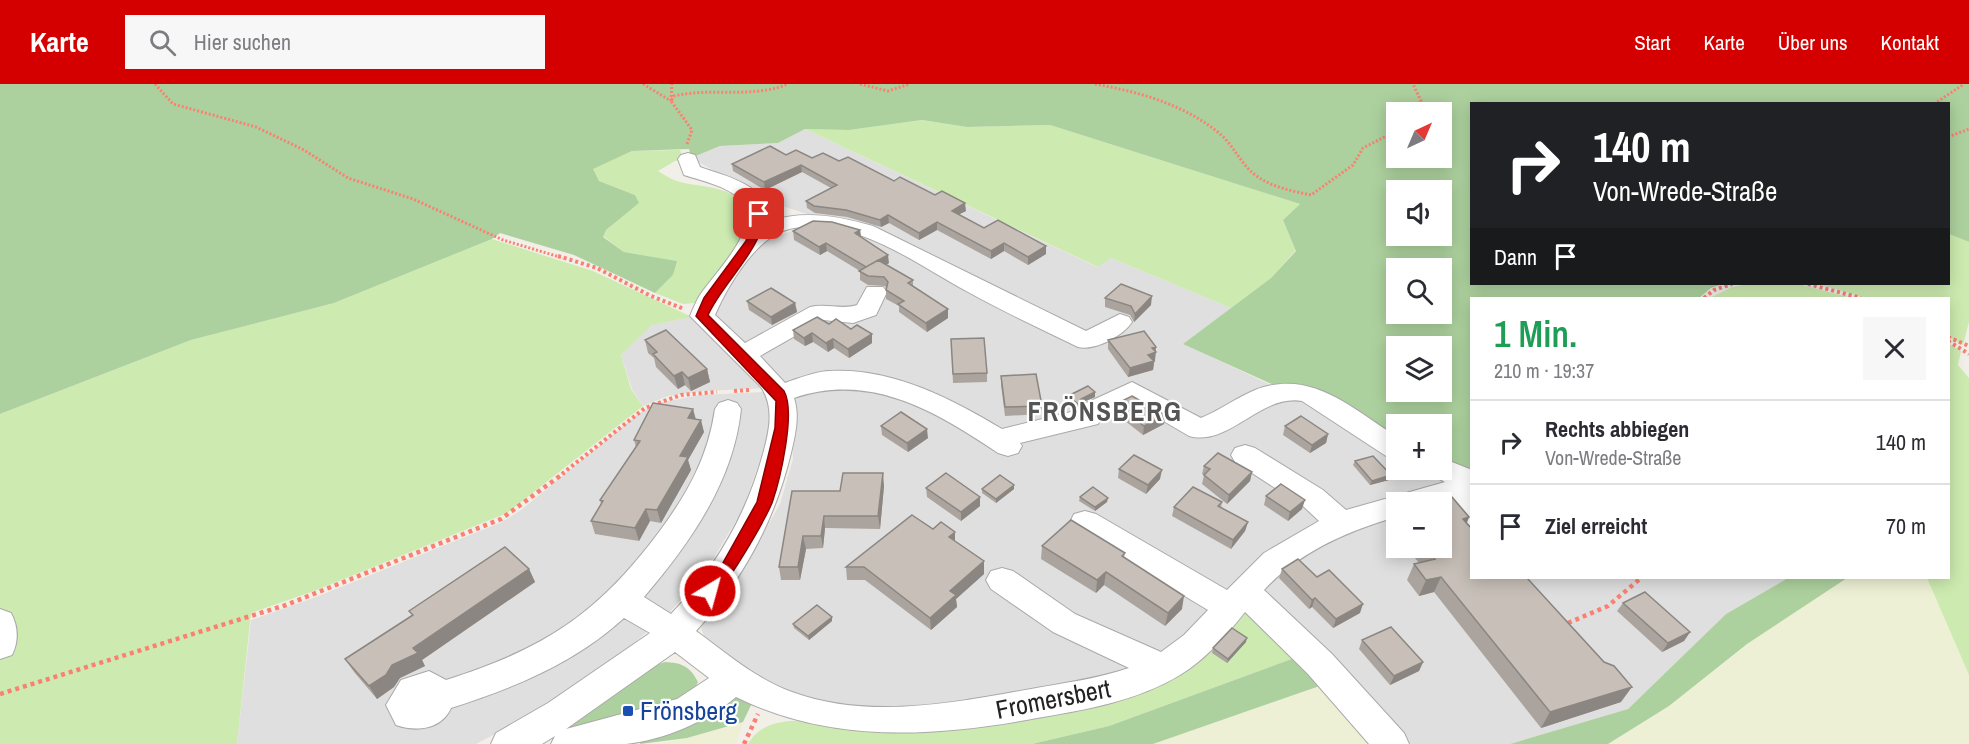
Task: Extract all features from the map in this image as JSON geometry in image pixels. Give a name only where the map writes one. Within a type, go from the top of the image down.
[{"type":"street","points":[[688,159],[691,171],[741,189],[785,213],[853,226],[876,234],[1087,341],[1120,322]]},
{"type":"street","points":[[509,744],[571,707],[674,632],[725,572],[764,502],[782,428],[782,401],[777,391],[744,355],[710,327],[702,316],[710,298],[751,241],[758,224],[759,214],[751,196]]},
{"type":"street","points":[[751,241],[779,225],[818,220]]},
{"type":"street","points":[[744,355],[819,312],[853,315],[867,310],[875,292]]},
{"type":"street","points":[[777,391],[829,380],[868,382],[941,407],[1004,442],[1088,417],[1092,411],[1132,391],[1199,429],[1245,404],[1293,391],[1309,394],[1386,443]]},
{"type":"street","points":[[439,696],[492,680],[535,661],[591,627],[622,600],[698,500],[718,457],[728,409]]},
{"type":"street","points":[[1245,455],[1320,503],[1341,523]]},
{"type":"street","points":[[1434,492],[1458,482],[1470,511]]},
{"type":"street","name":"Fromersbert","points":[[622,600],[674,632],[735,678],[766,697],[834,719],[885,724],[917,722],[1109,690],[1134,682],[1163,668],[1199,642],[1237,599],[1285,554],[1341,523],[1386,509]]},
{"type":"street","points":[[1085,522],[1237,599],[1320,664],[1391,744]]},
{"type":"street","points":[[1002,580],[1064,623],[1163,668]]},
{"type":"street","points":[[0,622],[0,645]]},
{"type":"street","points":[[569,744],[684,713],[704,704],[735,678]]},
{"type":"path","points":[[155,84],[173,104],[256,127],[304,150],[348,178],[413,199],[503,240],[597,268],[651,296],[702,316]]},
{"type":"path","points":[[643,84],[671,101],[692,130],[686,144],[688,159]]},
{"type":"path","points":[[671,101],[672,84]]},
{"type":"path","points":[[671,101],[679,94],[758,93],[788,84]]},
{"type":"path","points":[[860,84],[888,91],[910,84]]},
{"type":"path","points":[[1095,84],[1142,93],[1182,108],[1220,134],[1250,170],[1272,186],[1311,195],[1353,165],[1363,148],[1386,136]]},
{"type":"path","points":[[1413,84],[1420,102]]},
{"type":"path","points":[[1937,102],[1964,84]]},
{"type":"path","points":[[1950,136],[1969,129]]},
{"type":"path","points":[[1705,297],[1714,290],[1729,285]]},
{"type":"path","points":[[1812,285],[1857,297]]},
{"type":"path","points":[[1950,340],[1969,346]]},
{"type":"path","points":[[1950,340],[1969,354]]},
{"type":"path","points":[[0,694],[286,605],[501,519],[518,509],[636,413],[657,402],[681,395],[777,391]]},
{"type":"path","points":[[1568,623],[1608,606],[1640,579]]},
{"type":"path","points":[[744,744],[766,697]]},
{"type":"shaded area","points":[[805,129],[1097,267],[1111,258],[1231,308],[1184,344],[1307,402],[1386,452],[1386,480],[1444,480],[1470,492],[1470,579],[1786,579],[1726,614],[1628,709],[1510,744],[1397,744],[1209,626],[1107,688],[837,715],[775,685],[716,649],[705,638],[701,628],[705,617],[745,565],[780,504],[793,459],[790,387],[702,391],[668,396],[643,406],[632,389],[621,355],[651,325],[713,313],[718,300],[751,253],[768,238],[803,228],[807,214],[770,202],[691,158],[720,146],[778,143]]},
{"type":"shaded area","points":[[764,392],[773,402],[768,439],[742,511],[715,556],[693,586],[669,613],[608,665],[528,717],[476,744],[237,744],[251,620],[316,597],[502,522],[521,510],[637,415],[658,403],[700,395]]},
{"type":"green space","points":[[0,84],[1969,84],[1969,242],[1950,234],[1950,102],[1470,102],[1470,285],[1720,285],[1711,288],[1700,297],[1470,297],[1470,473],[1452,466],[1452,414],[1386,414],[1386,439],[1360,424],[1183,344],[1271,278],[1296,251],[1283,220],[1300,204],[1050,125],[967,127],[922,120],[849,130],[805,129],[778,143],[720,146],[691,158],[689,149],[632,151],[593,169],[599,181],[635,195],[639,203],[606,230],[603,237],[624,252],[677,261],[673,275],[655,293],[574,255],[500,233],[492,239],[334,303],[191,340],[0,414]]},
{"type":"green space","points":[[922,120],[967,127],[1050,125],[1300,204],[1283,220],[1296,250],[1271,278],[1231,308],[1111,258],[1098,267],[805,129],[849,130]]},
{"type":"green space","points":[[680,150],[684,160],[675,161],[658,171],[677,181],[731,194],[745,208],[749,220],[738,247],[695,303],[683,304],[655,293],[673,275],[676,261],[624,252],[603,236],[606,230],[638,203],[635,195],[599,181],[592,169],[632,151]]},
{"type":"green space","points":[[1950,234],[1969,242],[1969,322],[1963,345],[1950,338],[1950,297],[1864,297],[1822,285],[1950,285]]},
{"type":"green space","points":[[492,239],[593,271],[692,317],[652,325],[621,355],[631,389],[643,406],[507,513],[314,591],[251,613],[237,744],[0,744],[0,414],[191,340],[334,303]]},
{"type":"green space","points":[[1802,285],[1848,297],[1712,297],[1732,287]]},
{"type":"green space","points":[[1950,345],[1961,351],[1958,365],[1969,378],[1969,675],[1927,579],[1950,579]]},
{"type":"green space","points":[[1786,579],[1845,579],[1747,644],[1669,706],[1608,744],[1510,744],[1628,709],[1726,614]]},
{"type":"green space","points":[[1845,579],[1927,579],[1969,675],[1969,744],[1608,744],[1669,706],[1747,644]]},
{"type":"green space","points":[[1243,607],[1303,655],[1109,726],[1032,744],[748,744],[753,736],[767,726],[784,722],[1104,697]]},
{"type":"green space","points":[[1303,655],[1331,682],[1153,744],[1032,744],[1109,726]]},
{"type":"green space","points":[[665,662],[676,663],[689,669],[698,682],[694,690],[680,699],[544,739],[647,668]]},
{"type":"green space","points":[[1331,682],[1385,744],[1153,744]]},
{"type":"green space","points":[[733,690],[753,701],[743,722],[687,738],[640,744],[643,733]]},
{"type":"green space","points":[[743,722],[736,744],[657,744],[687,738]]},
{"type":"building","points":[[770,146],[786,155],[796,150],[812,158],[823,153],[839,161],[848,157],[894,181],[900,177],[935,195],[942,191],[965,203],[952,211],[984,228],[998,220],[1046,246],[1028,257],[1004,243],[991,251],[937,222],[919,233],[888,215],[880,220],[846,210],[814,206],[806,201],[837,185],[801,165],[764,182],[732,164]]},
{"type":"building","points":[[813,221],[832,222],[860,230],[855,233],[888,255],[866,267],[826,243],[819,247],[793,231]]},
{"type":"building","points":[[878,260],[913,280],[908,283],[948,309],[926,323],[898,304],[904,301],[886,290],[888,282],[884,277],[868,276],[859,271]]},
{"type":"building","points":[[1121,284],[1152,296],[1135,314],[1131,306],[1105,298]]},
{"type":"building","points":[[771,288],[795,303],[771,317],[747,301]]},
{"type":"building","points":[[817,317],[829,324],[836,319],[851,329],[857,325],[872,334],[848,349],[833,339],[826,343],[812,333],[804,338],[793,330]]},
{"type":"building","points":[[666,330],[707,369],[688,378],[682,372],[674,376],[653,354],[657,352],[645,340]]},
{"type":"building","points":[[1144,331],[1156,347],[1152,348],[1156,352],[1148,355],[1154,361],[1130,368],[1108,340]]},
{"type":"building","points":[[984,338],[987,373],[953,374],[951,339]]},
{"type":"building","points":[[1036,374],[1042,406],[1005,407],[1001,376]]},
{"type":"building","points":[[1088,386],[1095,392],[1081,399],[1078,404],[1068,396]]},
{"type":"building","points":[[1132,396],[1165,415],[1144,426],[1116,404]]},
{"type":"building","points":[[653,403],[693,409],[688,418],[701,420],[680,456],[688,457],[657,510],[646,509],[635,528],[591,521],[603,501],[600,500],[640,441],[634,440]]},
{"type":"building","points":[[901,412],[927,429],[907,443],[881,426]]},
{"type":"building","points":[[1301,416],[1328,434],[1312,445],[1285,426]]},
{"type":"building","points":[[1218,453],[1252,472],[1229,495],[1204,475],[1210,469],[1204,466]]},
{"type":"building","points":[[1134,455],[1162,470],[1148,485],[1119,469]]},
{"type":"building","points":[[1373,456],[1386,470],[1386,477],[1372,481],[1355,461]]},
{"type":"building","points":[[843,473],[883,473],[878,516],[824,516],[821,536],[803,536],[798,567],[779,567],[792,491],[840,491]]},
{"type":"building","points":[[946,473],[980,497],[961,512],[926,488]]},
{"type":"building","points":[[1000,475],[1014,485],[996,499],[982,489]]},
{"type":"building","points":[[1281,484],[1305,500],[1290,512],[1266,496]]},
{"type":"building","points":[[1093,487],[1108,498],[1095,507],[1080,497]]},
{"type":"building","points":[[1193,487],[1222,502],[1218,506],[1248,522],[1233,540],[1174,507]]},
{"type":"building","points":[[1452,497],[1469,517],[1463,519],[1470,527],[1470,579],[1528,579],[1604,662],[1614,666],[1632,687],[1550,712],[1441,577],[1426,580],[1414,564],[1452,558]]},
{"type":"building","points":[[912,515],[933,529],[941,522],[955,532],[949,537],[984,561],[950,591],[956,595],[930,618],[864,567],[846,567]]},
{"type":"building","points":[[1071,520],[1125,553],[1122,556],[1184,596],[1168,613],[1106,572],[1097,580],[1042,546]]},
{"type":"building","points":[[505,547],[529,569],[413,648],[418,653],[392,665],[386,675],[369,686],[345,659],[413,615],[409,611]]},
{"type":"building","points":[[1298,559],[1317,577],[1329,570],[1363,604],[1336,619],[1315,598],[1312,600],[1282,569]]},
{"type":"building","points":[[1645,592],[1690,632],[1668,643],[1623,603]]},
{"type":"building","points":[[817,605],[832,617],[808,636],[793,624]]},
{"type":"building","points":[[1391,627],[1423,662],[1394,676],[1362,640]]},
{"type":"building","points":[[1232,628],[1247,638],[1228,659],[1213,648]]},
{"type":"place","name":"Frönsberg","points":[[628,711]]},
{"type":"district","name":"FRÖNSBERG","points":[[1105,412]]},
{"type":"route","points":[[710,591],[725,572],[755,523],[764,502],[782,428],[782,401],[779,394],[744,355],[710,327],[702,316],[704,306],[751,241],[756,232],[759,214]]}]
